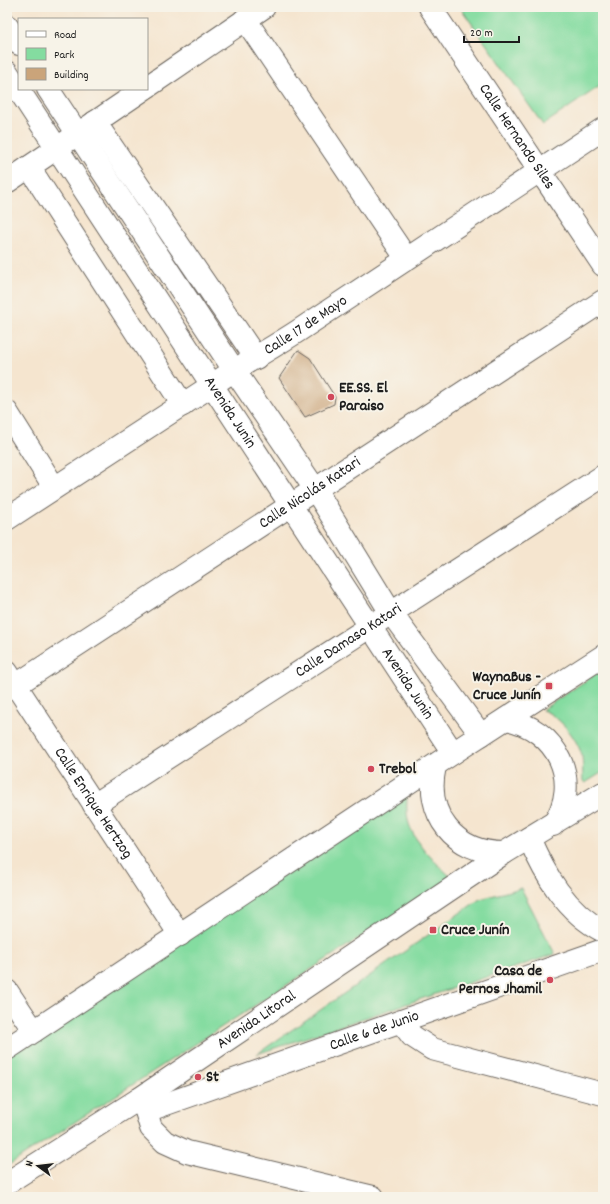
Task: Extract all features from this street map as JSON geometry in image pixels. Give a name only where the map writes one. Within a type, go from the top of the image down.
[{"type":"street","points":[[148,86],[264,7]]},
{"type":"street","name":"Calle Hernando Siles","points":[[430,7],[603,265]]},
{"type":"street","points":[[246,19],[406,258]]},
{"type":"street","points":[[7,26],[18,42]]},
{"type":"street","name":"Avenida Junin","points":[[7,72],[18,89]]},
{"type":"street","name":"Avenida Junin","points":[[18,90],[211,386],[371,626],[453,753]]},
{"type":"street","name":"Avenida Junin","points":[[49,90],[86,128],[234,370],[315,489],[391,613],[481,735]]},
{"type":"street","points":[[7,182],[143,90]]},
{"type":"street","points":[[86,128],[256,358]]},
{"type":"street","name":"Calle 17 de Mayo","points":[[7,519],[234,370],[256,358],[603,129]]},
{"type":"street","points":[[29,167],[182,405]]},
{"type":"street","name":"Calle Nicolás Katari","points":[[11,679],[315,489],[603,300]]},
{"type":"street","points":[[7,412],[54,487]]},
{"type":"street","name":"Calle Damaso Katari","points":[[94,805],[603,476]]},
{"type":"street","points":[[7,1049],[453,753],[603,656]]},
{"type":"street","name":"Calle Enrique Hertzog","points":[[11,679],[180,935]]},
{"type":"street","points":[[506,719],[527,725],[539,733],[558,755],[565,776],[565,791],[560,812],[553,825]]},
{"type":"street","points":[[435,766],[433,794],[437,811],[446,827],[467,845],[484,851],[504,853],[553,825],[603,793]]},
{"type":"street","points":[[529,838],[541,865],[556,890],[576,911],[603,931]]},
{"type":"street","name":"Avenida Litoral","points":[[7,1183],[142,1105],[504,853]]},
{"type":"street","name":"Calle 6 de Junio","points":[[142,1105],[402,1023],[603,950]]},
{"type":"street","points":[[7,990],[34,1031]]},
{"type":"street","points":[[402,1023],[412,1036],[432,1049],[603,1094]]},
{"type":"street","points":[[142,1105],[151,1128],[165,1142],[187,1152],[373,1197]]},
{"type":"green space","points":[[460,7],[603,7],[603,84],[543,125]]},
{"type":"green space","points":[[603,669],[603,772],[585,783],[583,781],[581,753],[574,738],[565,726],[554,716],[542,710]]},
{"type":"green space","points":[[407,792],[407,817],[414,836],[426,852],[452,878],[7,1166],[7,1056]]},
{"type":"green space","points":[[521,888],[555,954],[257,1054],[480,899]]},
{"type":"building","points":[[298,350],[310,358],[335,397],[334,404],[305,417],[279,378]]},
{"type":"place","name":"EE.SS. El Paraiso","points":[[331,397]]},
{"type":"place","name":"WaynaBus - Cruce Junín","points":[[549,686]]},
{"type":"place","name":"Trebol","points":[[371,769]]},
{"type":"place","name":"Cruce Junín","points":[[433,930]]},
{"type":"place","name":"Casa de Pernos Jhamil","points":[[550,980]]},
{"type":"place","name":"St","points":[[198,1077]]}]
